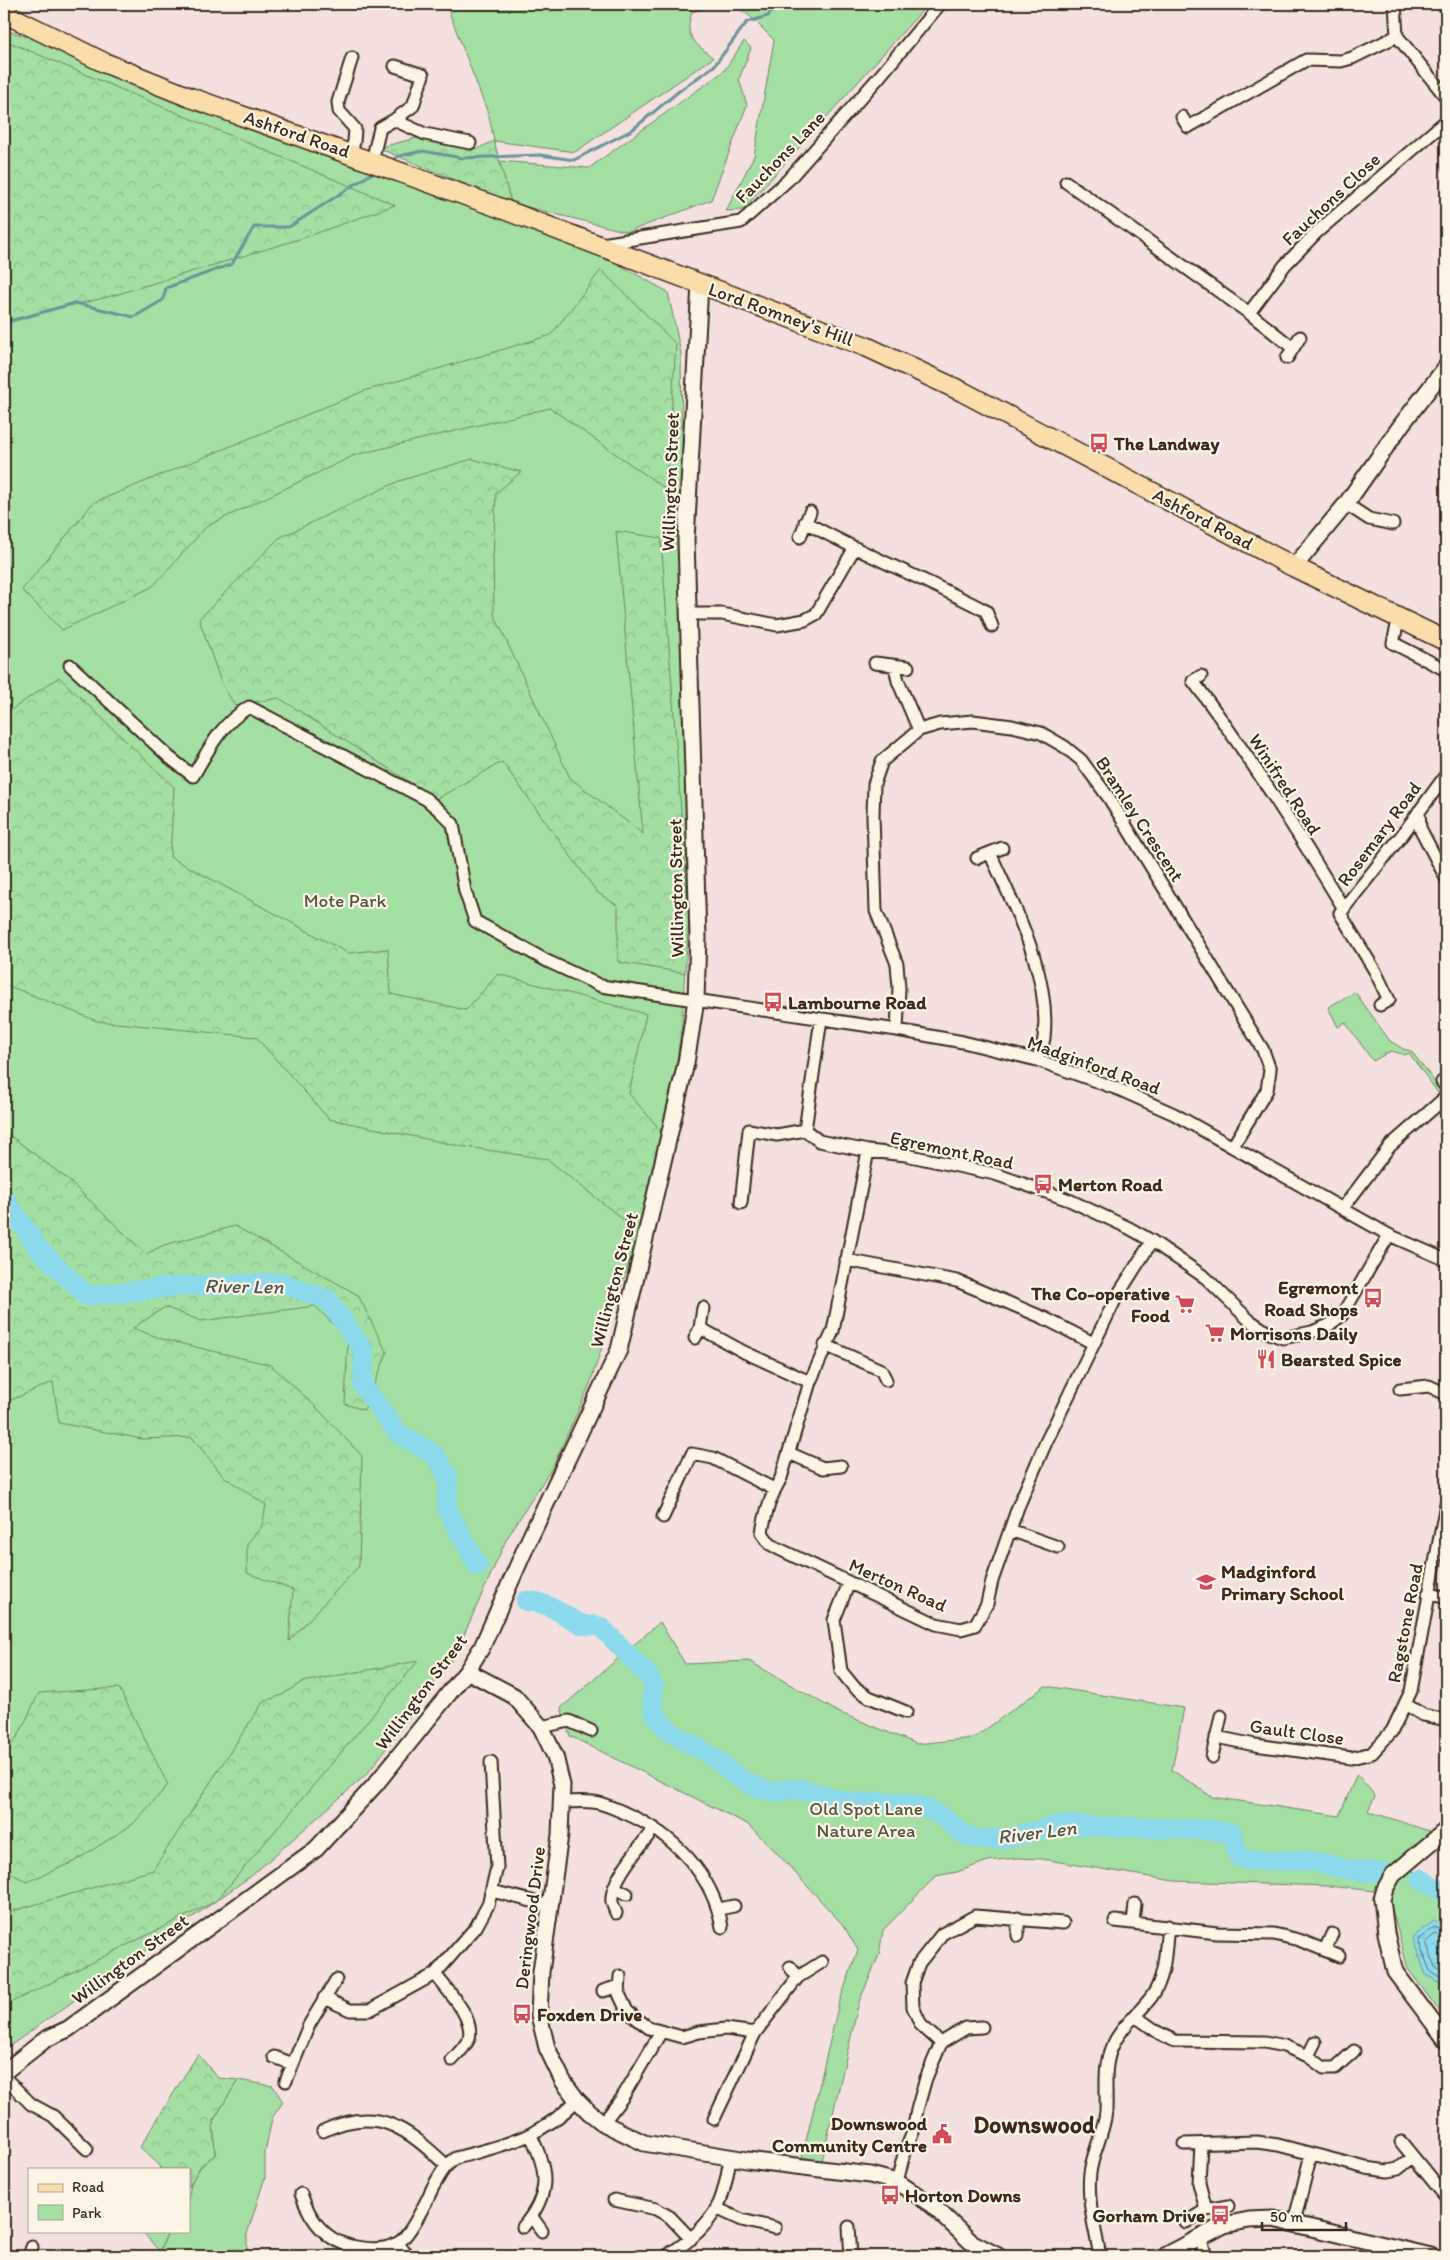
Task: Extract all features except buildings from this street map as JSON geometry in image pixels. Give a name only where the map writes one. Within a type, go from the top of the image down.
[{"type":"main road","name":"Ashford Road","points":[[4,13],[106,63],[147,80],[372,161],[595,246]]},
{"type":"main road","name":"Lord Romney's Hill","points":[[595,246],[867,347],[963,392]]},
{"type":"main road","name":"Ashford Road","points":[[963,392],[1294,567],[1446,640]]},
{"type":"street","name":"Fauchons Lane","points":[[595,246],[741,222],[788,180],[880,76],[940,4]]},
{"type":"street","points":[[1395,4],[1396,36],[1446,97]]},
{"type":"street","points":[[1182,117],[1188,127],[1306,60],[1340,61],[1352,58],[1396,36]]},
{"type":"street","points":[[350,153],[354,142],[355,129],[339,111],[338,102],[352,58]]},
{"type":"street","points":[[372,161],[380,128],[413,106],[424,75],[395,66]]},
{"type":"street","points":[[394,120],[424,134],[470,143]]},
{"type":"street","name":"Fauchons Close","points":[[1249,313],[1285,265],[1317,232],[1446,121]]},
{"type":"street","points":[[1067,181],[1249,313],[1290,353],[1300,337]]},
{"type":"street","name":"Willington Street","points":[[4,2072],[46,2039],[68,2029],[316,1849],[375,1785],[466,1671],[482,1647],[529,1540],[619,1350],[674,1122],[696,1000],[698,937],[687,518],[700,284]]},
{"type":"street","points":[[1294,567],[1346,504],[1402,424],[1446,367]]},
{"type":"street","points":[[1346,504],[1369,519],[1393,524]]},
{"type":"street","points":[[800,537],[808,517],[854,549],[936,584],[986,611],[992,626]]},
{"type":"street","points":[[690,614],[722,614],[777,625],[805,620],[816,614],[854,549]]},
{"type":"street","points":[[1399,618],[1393,643],[1446,670]]},
{"type":"street","points":[[875,663],[908,667]]},
{"type":"street","name":"Madginford Road","points":[[70,665],[169,757],[193,776],[218,734],[232,718],[249,707],[426,799],[453,824],[474,921],[547,961],[601,986],[896,1030],[963,1042],[1037,1060],[1118,1090],[1174,1114],[1389,1235],[1446,1260]]},
{"type":"street","points":[[895,666],[898,681],[918,730]]},
{"type":"street","name":"Winifred Road","points":[[1197,679],[1216,712],[1277,803],[1342,911],[1389,1000],[1380,1005]]},
{"type":"street","name":"Bramley Crescent","points":[[896,1030],[899,988],[897,964],[876,912],[874,784],[882,761],[918,730],[940,724],[973,721],[1012,726],[1041,733],[1066,747],[1081,760],[1109,798],[1263,1050],[1270,1070],[1267,1090],[1233,1146]]},
{"type":"street","name":"Rosemary Road","points":[[1342,911],[1446,775]]},
{"type":"street","points":[[1419,811],[1420,828],[1446,878]]},
{"type":"street","points":[[978,858],[1002,848]]},
{"type":"street","points":[[990,853],[1021,920],[1034,961],[1044,1005],[1044,1038],[1037,1060]]},
{"type":"street","points":[[741,1203],[748,1130],[777,1135],[805,1130],[820,1019]]},
{"type":"street","points":[[1343,1208],[1390,1146],[1446,1097]]},
{"type":"street","name":"Egremont Road","points":[[805,1130],[819,1141],[868,1151],[906,1155],[995,1174],[1029,1185],[1102,1215],[1152,1242],[1206,1278],[1249,1320],[1267,1332],[1283,1338],[1312,1332],[1329,1325],[1342,1314],[1389,1235]]},
{"type":"street","name":"Merton Road","points":[[868,1151],[832,1330],[810,1382],[781,1478],[774,1489],[765,1515],[762,1533],[770,1544],[936,1624],[961,1629],[974,1625],[987,1604],[992,1581],[1027,1484],[1116,1298],[1152,1242]]},
{"type":"street","points":[[846,1260],[957,1281],[1044,1318],[1093,1343]]},
{"type":"street","points":[[703,1308],[698,1333],[810,1382]]},
{"type":"street","points":[[825,1345],[881,1370],[886,1380]]},
{"type":"street","points":[[1400,1389],[1429,1386],[1446,1394]]},
{"type":"street","points":[[789,1453],[823,1468],[841,1466]]},
{"type":"street","points":[[663,1518],[692,1454],[713,1458],[774,1489]]},
{"type":"street","name":"Ragstone Road","points":[[1446,1504],[1411,1690],[1405,1704],[1423,1715],[1446,1720]]},
{"type":"street","points":[[1010,1530],[1058,1547]]},
{"type":"street","points":[[849,1583],[834,1620],[841,1672],[854,1687],[869,1697],[906,1712]]},
{"type":"street","points":[[1428,1594],[1446,1597]]},
{"type":"street","name":"Deringwood Drive","points":[[466,1671],[514,1696],[541,1727],[555,1756],[562,1785],[562,1802],[551,1906],[541,1972],[539,2014],[547,2048],[563,2081],[577,2100],[604,2123],[644,2143],[730,2158],[870,2175],[897,2182],[932,2205],[971,2242],[998,2256]]},
{"type":"street","name":"Gault Close","points":[[1216,1737],[1255,1745],[1351,1758],[1372,1753],[1392,1731],[1405,1704]]},
{"type":"street","points":[[1212,1757],[1221,1716]]},
{"type":"street","points":[[541,1727],[569,1721],[591,1731]]},
{"type":"street","points":[[324,1998],[350,2010],[370,2010],[435,1974],[476,1927],[488,1905],[497,1867],[491,1762]]},
{"type":"street","points":[[562,1802],[594,1802],[627,1814],[671,1839],[685,1852],[698,1870],[719,1909],[722,1927]]},
{"type":"street","points":[[616,1913],[612,1902],[615,1888],[629,1862],[654,1828]]},
{"type":"street","points":[[1446,1830],[1393,1876],[1385,1889],[1382,1899],[1386,1933],[1395,1972],[1446,2040]]},
{"type":"street","points":[[615,1888],[627,1894]]},
{"type":"street","points":[[492,1891],[551,1906]]},
{"type":"street","points":[[1133,1922],[1134,1904]]},
{"type":"street","points":[[719,1909],[734,1906]]},
{"type":"street","points":[[941,2043],[921,2025],[913,2007],[912,1983],[919,1963],[942,1934],[975,1916],[1063,1923]]},
{"type":"street","points":[[1018,1918],[1018,1936]]},
{"type":"street","points":[[1115,1921],[1217,1933],[1274,1934],[1299,1940],[1339,1956]]},
{"type":"street","points":[[1100,2256],[1090,2212],[1090,2172],[1101,2139],[1106,2112],[1106,2064],[1112,2047],[1123,2028],[1152,1996],[1162,1978],[1168,1926]]},
{"type":"street","points":[[1324,1950],[1332,1934]]},
{"type":"street","points":[[714,2119],[728,2103],[738,2065],[755,2033],[798,1977],[822,1962]]},
{"type":"street","points":[[790,1967],[798,1977]]},
{"type":"street","points":[[435,1974],[465,2014],[470,2024],[469,2038],[461,2056]]},
{"type":"street","points":[[286,2081],[309,2025],[336,1980]]},
{"type":"street","points":[[603,1991],[620,1981],[619,1994],[628,2011],[649,2028],[661,2032],[682,2037],[699,2032],[726,2029],[755,2033]]},
{"type":"street","points":[[1135,2016],[1159,2034],[1175,2041],[1265,2042],[1284,2046],[1308,2056],[1324,2068],[1335,2068],[1354,2051]]},
{"type":"street","points":[[897,2182],[904,2154],[913,2132],[926,2078],[941,2043],[966,2028],[982,2027]]},
{"type":"street","points":[[604,2123],[622,2098],[661,2032]]},
{"type":"street","points":[[1308,2056],[1315,2042]]},
{"type":"street","points":[[274,2056],[293,2064]]},
{"type":"street","points":[[4,2077],[31,2104],[53,2116],[87,2149]]},
{"type":"street","points":[[301,2194],[312,2219],[331,2239],[346,2245],[377,2249],[398,2244],[421,2211],[446,2165],[456,2158],[531,2136],[564,2113],[577,2100]]},
{"type":"street","points":[[323,2131],[339,2129],[368,2119],[389,2123],[414,2136],[446,2165]]},
{"type":"street","points":[[523,2227],[532,2217],[541,2199],[545,2178],[543,2164],[531,2136]]},
{"type":"street","points":[[1184,2144],[1257,2142],[1366,2168],[1388,2171],[1398,2168],[1413,2156]]},
{"type":"street","points":[[1401,2142],[1446,2197]]},
{"type":"street","points":[[1201,2144],[1199,2183],[1206,2210]]},
{"type":"street","points":[[1294,2223],[1312,2154]]},
{"type":"street","points":[[667,2256],[691,2239],[718,2209],[730,2158]]},
{"type":"street","points":[[627,2202],[628,2190]]},
{"type":"street","points":[[614,2200],[656,2209],[670,2217],[691,2239]]},
{"type":"street","points":[[1186,2222],[1206,2210],[1228,2206]]},
{"type":"street","points":[[718,2209],[742,2220],[775,2228]]},
{"type":"street","points":[[532,2217],[542,2231]]},
{"type":"street","points":[[1165,2256],[1224,2225],[1249,2220],[1273,2219],[1431,2256]]},
{"type":"street","points":[[849,2227],[851,2256]]},
{"type":"street","points":[[1200,2237],[1206,2256]]},
{"type":"street","points":[[398,2244],[408,2256]]},
{"type":"green space","points":[[446,4],[715,4],[692,12],[689,28],[692,39],[713,58],[575,152],[494,141],[489,116]]},
{"type":"green space","points":[[733,4],[928,4],[743,210],[726,211],[754,156],[774,40],[752,18]]},
{"type":"green space","name":"Mote Park","points":[[4,30],[56,45],[323,156],[472,203],[616,263],[668,292],[681,354],[688,911],[682,1023],[674,1082],[639,1232],[590,1384],[553,1466],[507,1538],[455,1655],[368,1773],[251,1876],[4,2050]]},
{"type":"green space","points":[[4,40],[395,205],[303,238],[108,297],[4,321]]},
{"type":"green space","points":[[744,41],[751,48],[739,79],[747,105],[711,200],[628,232],[511,203],[499,161],[589,168],[724,71]]},
{"type":"green space","points":[[416,138],[477,149],[494,141],[511,203],[378,148]]},
{"type":"green space","points":[[601,270],[676,344],[666,489],[550,408],[355,455],[207,526],[152,587],[62,630],[22,590],[93,503],[364,391],[551,335]]},
{"type":"green space","points":[[472,459],[521,472],[496,493],[493,559],[494,614],[570,778],[643,834],[616,531],[661,538],[689,920],[685,973],[618,962],[618,906],[597,892],[502,762],[436,799],[279,698],[235,706],[221,682],[199,619],[279,538],[399,481]]},
{"type":"green space","points":[[59,677],[174,787],[170,857],[348,953],[388,949],[391,994],[466,1010],[498,974],[646,1014],[629,1094],[665,1135],[639,1232],[547,1159],[460,1146],[329,1119],[256,1037],[97,1021],[4,984],[4,715]]},
{"type":"green space","points":[[1355,992],[1390,1041],[1403,1049],[1411,1051],[1441,1090],[1438,1093],[1409,1053],[1405,1055],[1391,1051],[1373,1061],[1345,1022],[1338,1027],[1328,1007]]},
{"type":"green space","points":[[4,1131],[66,1178],[146,1254],[164,1245],[235,1226],[358,1295],[387,1353],[364,1410],[345,1404],[348,1339],[315,1306],[201,1321],[165,1307],[133,1328],[162,1339],[271,1365],[318,1409],[362,1456],[359,1566],[289,1641],[293,1590],[247,1573],[247,1544],[262,1526],[266,1505],[223,1476],[192,1437],[142,1439],[59,1423],[53,1382],[4,1403]]},
{"type":"green space","name":"Old Spot Lane Nature Area","points":[[660,1622],[685,1664],[749,1661],[838,1712],[917,1744],[974,1738],[1045,1686],[1184,1708],[1172,1770],[1212,1797],[1339,1816],[1357,1774],[1375,1796],[1368,1811],[1441,1835],[1407,1869],[1424,1875],[1446,1889],[1446,2020],[1408,1969],[1390,1902],[1393,1883],[1384,1892],[1328,1886],[1174,1881],[1042,1859],[1017,1858],[988,1861],[957,1872],[936,1876],[883,1930],[879,1955],[859,2002],[820,2169],[800,2166],[839,2003],[858,1950],[843,1925],[776,1852],[747,1824],[570,1736],[561,1708]]},
{"type":"green space","points":[[418,1661],[216,1901],[4,2006],[6,1913],[153,1870],[263,1702],[282,1695],[302,1682]]},
{"type":"green space","points":[[119,1688],[168,1785],[133,1824],[75,1861],[27,1882],[4,1869],[4,1756],[19,1734],[39,1693]]},
{"type":"green space","points":[[198,2054],[218,2078],[238,2080],[213,2121],[215,2155],[201,2165],[190,2185],[190,2168],[159,2168],[160,2166],[140,2147]]},
{"type":"green space","points":[[238,2080],[273,2086],[283,2102],[272,2118],[265,2153],[265,2177],[247,2234],[247,2256],[168,2256],[160,2252],[168,2232],[190,2232],[190,2188],[197,2171],[215,2155],[213,2121]]},
{"type":"green space","points":[[143,2232],[168,2232],[160,2252]]},
{"type":"water","points":[[1434,1921],[1446,1927],[1446,1986],[1426,1975],[1412,1937]]},
{"type":"waterway","points":[[394,159],[399,156],[423,151],[462,158],[540,155],[574,160],[632,130],[679,91],[714,66],[747,22],[768,16],[778,4]]},
{"type":"waterway","points":[[4,323],[75,303],[134,317],[163,300],[166,288],[232,264],[254,227],[289,227],[374,172]]},
{"type":"waterway","name":"River Len","points":[[4,1198],[39,1249],[87,1296],[183,1286],[282,1283],[328,1300],[364,1351],[363,1386],[399,1434],[435,1455],[448,1476],[447,1509],[478,1566]]},
{"type":"waterway","name":"River Len","points":[[526,1601],[542,1603],[583,1625],[602,1628],[648,1675],[654,1686],[653,1708],[660,1721],[677,1736],[712,1757],[742,1780],[760,1788],[774,1791],[797,1789],[849,1802],[894,1802],[917,1806],[930,1810],[945,1819],[960,1832],[975,1838],[1009,1838],[1064,1825],[1208,1830],[1232,1833],[1238,1856],[1246,1860],[1312,1861],[1351,1870],[1385,1873]]},
{"type":"waterway","name":"River Len","points":[[1421,1879],[1446,1894]]},
{"type":"place","name":"The Landway","points":[[1099,443]]},
{"type":"place","name":"Lambourne Road","points":[[773,1002]]},
{"type":"place","name":"Merton Road","points":[[1043,1184]]},
{"type":"place","name":"Egremont Road Shops","points":[[1373,1298]]},
{"type":"place","name":"The Co-operative Food","points":[[1185,1304]]},
{"type":"place","name":"Morrisons Daily","points":[[1215,1333]]},
{"type":"place","name":"Bearsted Spice","points":[[1266,1359]]},
{"type":"place","name":"Madginford Primary School","points":[[1206,1582]]},
{"type":"place","name":"Foxden Drive","points":[[522,2014]]},
{"type":"place","name":"Downswood Community Centre","points":[[942,2134]]},
{"type":"place","name":"Horton Downs","points":[[890,2195]]},
{"type":"place","name":"Gorham Drive","points":[[1220,2215]]},
{"type":"district","name":"Downswood","points":[[1034,2124]]}]
